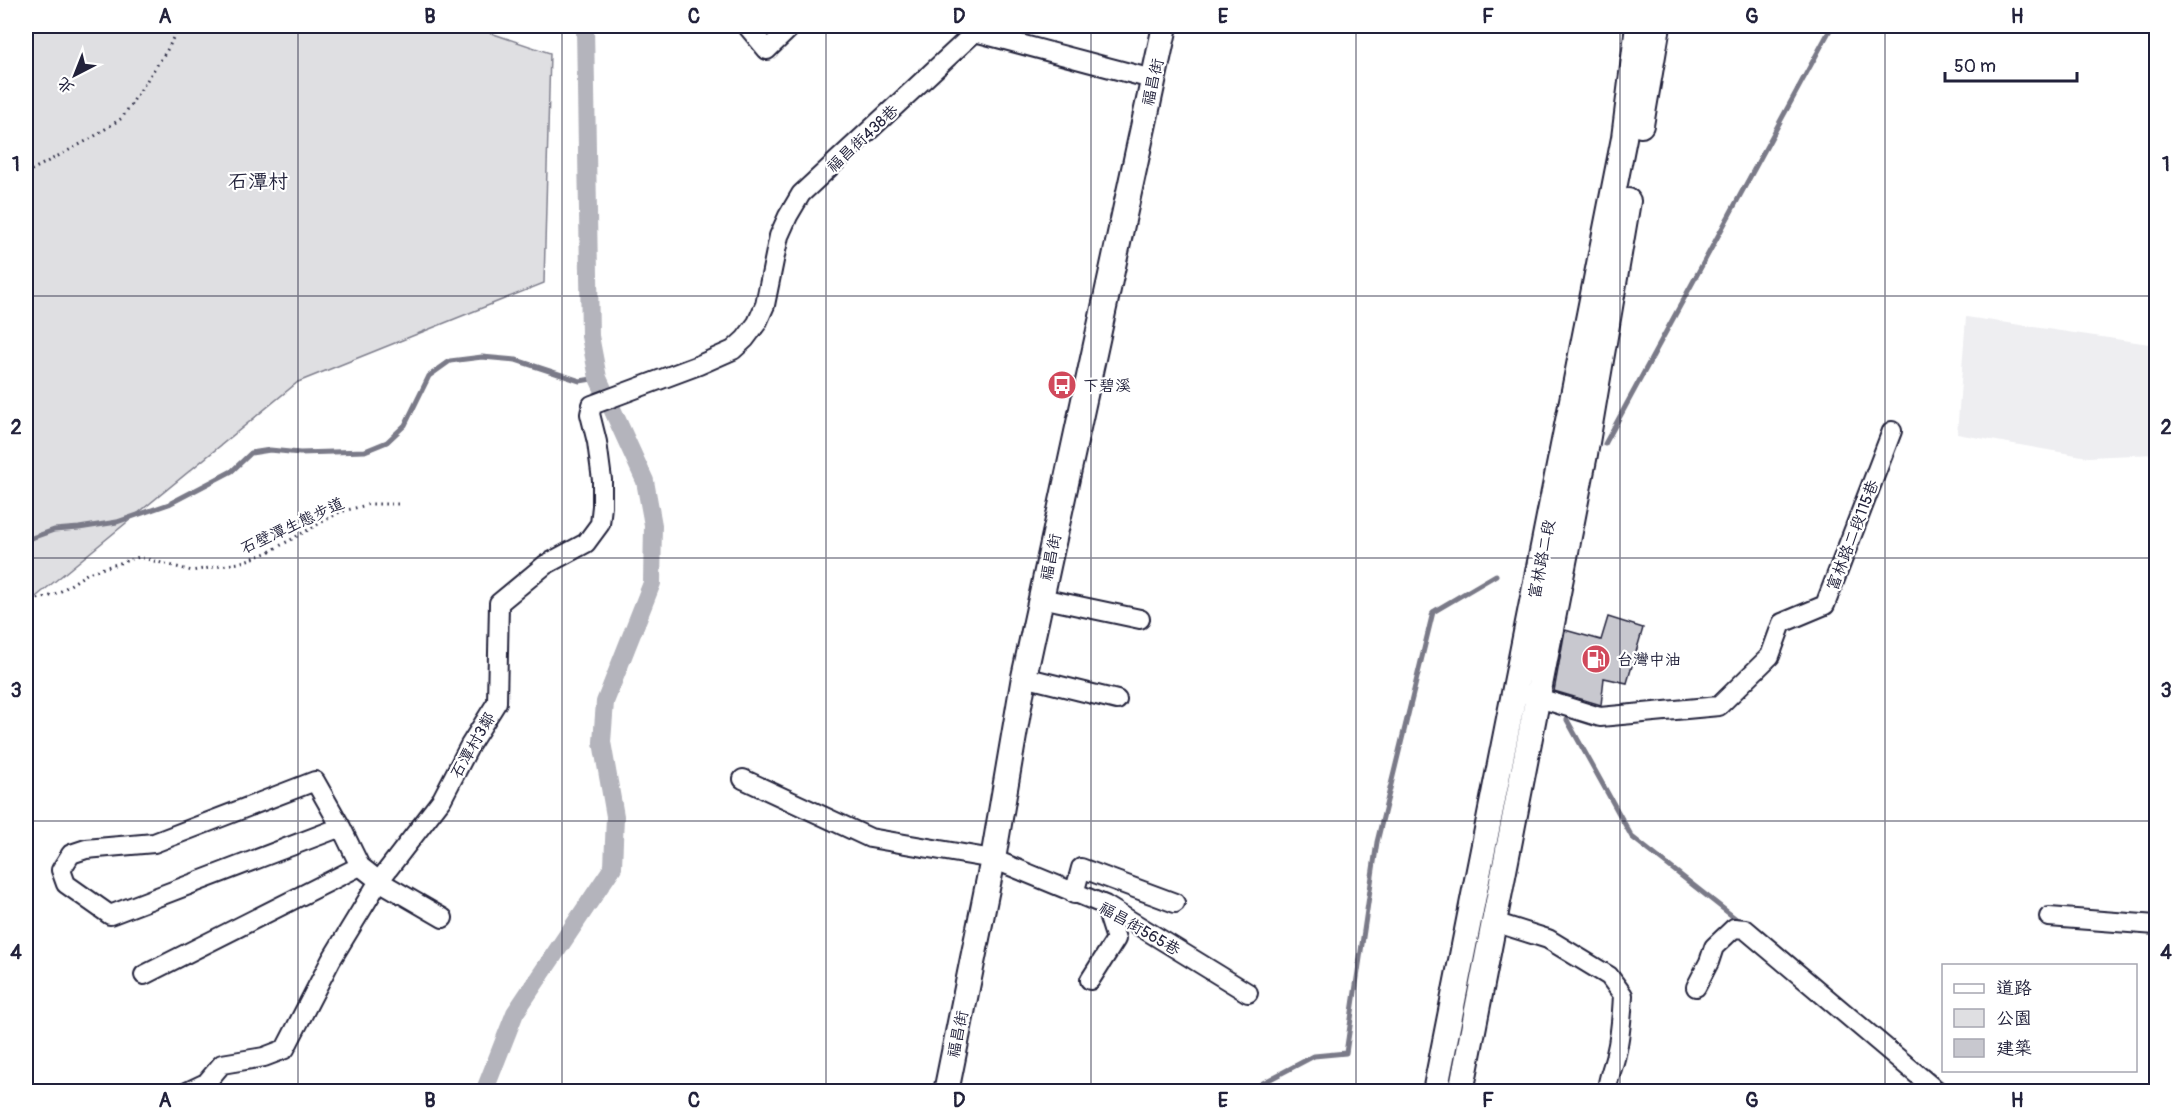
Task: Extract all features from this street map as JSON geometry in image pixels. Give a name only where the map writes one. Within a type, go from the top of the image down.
[{"type":"main road","name":"福昌街","points":[[946,1092],[993,859],[1024,677],[1165,26]]},
{"type":"main road","name":"富林路二段","points":[[1461,1092],[1494,922],[1527,694],[1624,138],[1638,26]]},
{"type":"main road","name":"富林路二段","points":[[1544,602],[1587,442],[1658,26]]},
{"type":"main road","name":"富林路二段","points":[[1437,1091],[1527,694]]},
{"type":"lane","points":[[747,26],[767,50],[792,26]]},
{"type":"lane","name":"福昌街438巷","points":[[658,381],[733,350],[745,339],[757,323],[765,305],[780,236],[801,194],[979,29],[1152,79]]},
{"type":"lane","name":"石潭村3鄰","points":[[187,1092],[206,1083],[222,1064],[264,1057],[285,1049],[331,960],[379,881],[442,799],[470,745],[497,702],[499,603],[545,565],[586,543],[600,524],[602,480],[597,442],[590,414],[592,405],[658,381]]},
{"type":"lane","name":"富林路二段115巷","points":[[1527,694],[1600,717],[1719,706],[1770,656],[1782,623],[1826,605],[1892,431]]},
{"type":"lane","points":[[1041,598],[1140,619]]},
{"type":"lane","points":[[1024,677],[1117,700]]},
{"type":"lane","name":"福昌街565巷","points":[[743,779],[870,838],[993,859],[1105,905],[1248,993]]},
{"type":"lane","points":[[341,827],[110,915],[66,884],[61,870],[71,854],[86,849],[154,843],[315,781],[341,827],[360,866],[379,881],[443,918]]},
{"type":"lane","points":[[144,975],[360,866]]},
{"type":"lane","points":[[1074,894],[1081,868],[1175,903]]},
{"type":"lane","points":[[1090,980],[1116,939],[1105,905]]},
{"type":"lane","points":[[2049,917],[2157,925]]},
{"type":"lane","points":[[1494,922],[1548,939],[1609,976],[1623,995],[1616,1056],[1607,1084],[1607,1092]]},
{"type":"lane","points":[[1696,987],[1709,963],[1714,947],[1734,928],[1745,929],[1938,1092]]},
{"type":"path","points":[[26,173],[90,140],[122,118],[169,47],[178,26]]},
{"type":"path","name":"石壁潭生態步道","points":[[26,601],[48,597],[62,591],[88,573],[139,557],[192,571],[239,563],[267,553],[340,512],[370,504],[401,504]]},
{"type":"shaded area","points":[[1966,317],[2156,345],[2156,454],[2088,457],[1957,434]]},
{"type":"green space","points":[[26,26],[470,26],[550,53],[544,283],[298,382],[26,605]]},
{"type":"building","name":"台灣中油","points":[[1608,617],[1643,628],[1627,683],[1604,678],[1601,705],[1554,691],[1565,630],[1601,640]]},
{"type":"waterway","points":[[484,1092],[515,1013],[613,867],[615,816],[602,742],[605,702],[652,583],[653,525],[645,481],[598,378],[590,336],[585,26]]},
{"type":"waterway","points":[[1605,444],[1832,26]]},
{"type":"waterway","points":[[26,540],[54,530],[117,522],[169,504],[232,471],[251,453],[270,450],[300,453],[365,451],[387,442],[405,425],[429,376],[450,361],[482,357],[516,360],[580,381],[598,378]]},
{"type":"waterway","points":[[1256,1092],[1261,1084],[1314,1056],[1346,1053],[1377,842],[1433,612],[1496,575]]},
{"type":"waterway","points":[[1567,720],[1632,837],[1740,922]]},
{"type":"waterway","points":[[1923,1068],[1953,1092]]},
{"type":"waterway","points":[[26,1074],[30,1076],[31,1092]]},
{"type":"place","name":"下碧溪","points":[[1062,385]]},
{"type":"place","name":"台灣中油","points":[[1596,659]]},
{"type":"district","name":"石潭村","points":[[258,181]]}]
